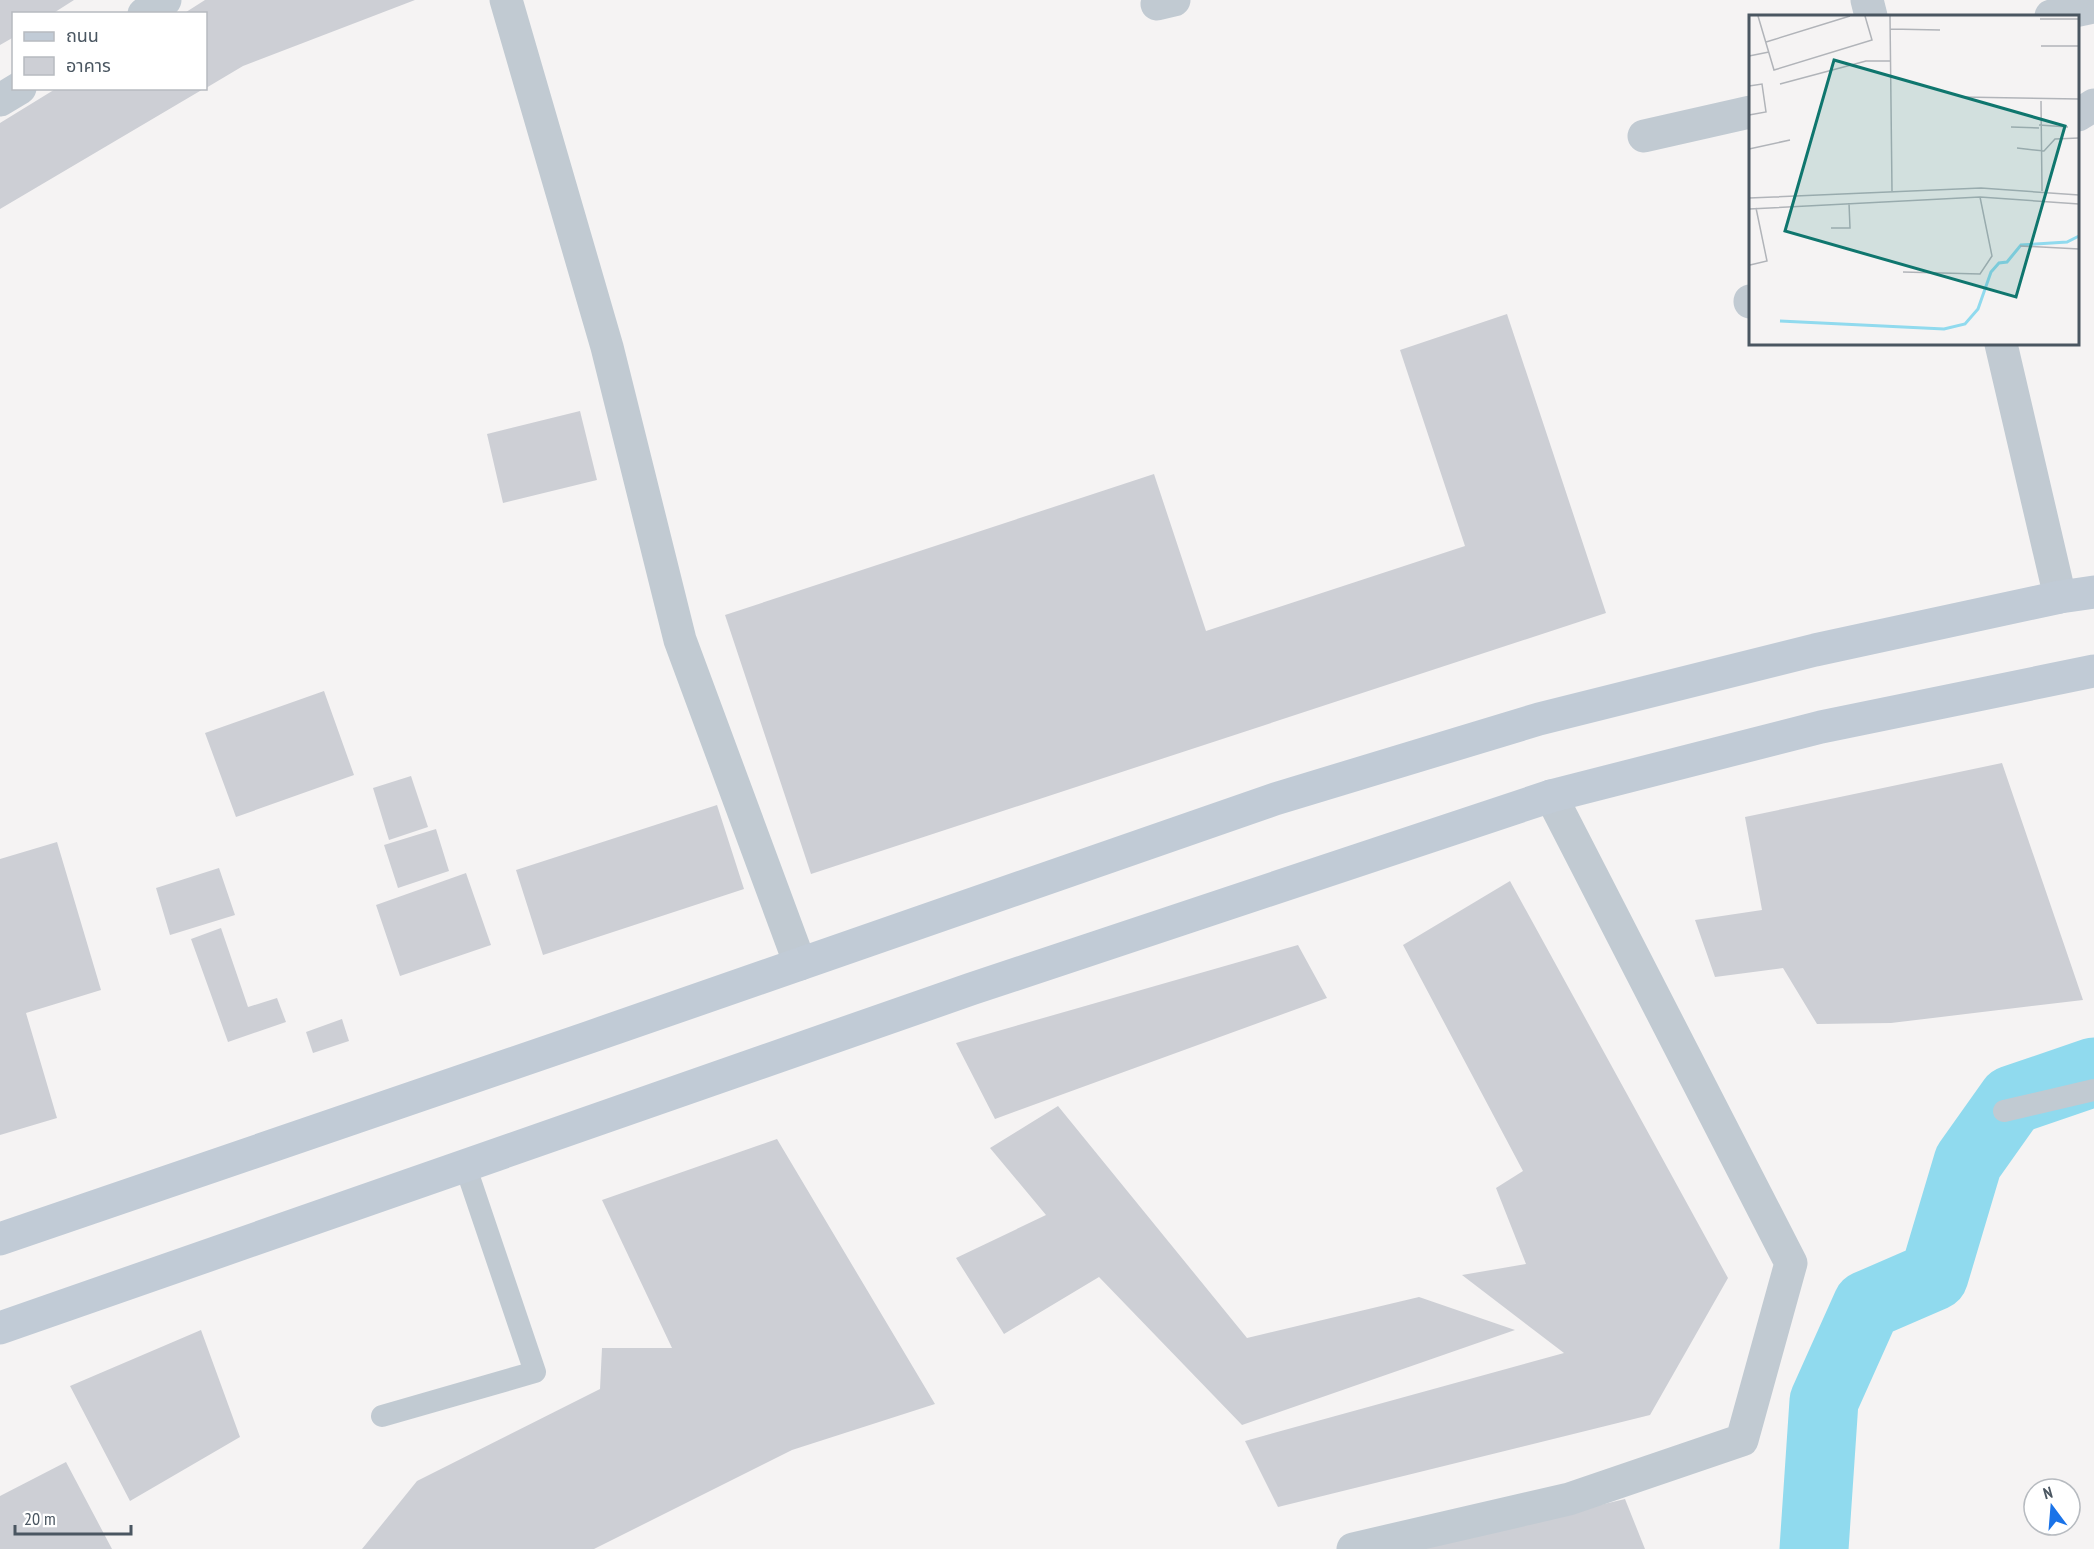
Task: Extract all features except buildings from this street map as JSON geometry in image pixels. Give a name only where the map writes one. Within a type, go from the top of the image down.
[{"type":"main road","points":[[0,1239],[1275,799],[1539,719],[1815,650],[2060,597],[2094,592]]},
{"type":"main road","points":[[0,1328],[970,989],[1551,796],[1821,727],[2094,671]]},
{"type":"street","points":[[147,12],[165,0]]},
{"type":"street","points":[[506,0],[607,347],[680,640],[800,964]]},
{"type":"street","points":[[1867,0],[1871,15]]},
{"type":"street","points":[[2056,15],[2094,7]]},
{"type":"street","points":[[0,100],[17,90]]},
{"type":"street","points":[[2079,113],[2094,105]]},
{"type":"street","points":[[1644,136],[1749,112]]},
{"type":"street","points":[[2001,345],[2060,597]]},
{"type":"street","points":[[1353,1549],[1569,1499],[1742,1440],[1791,1263],[1551,796]]},
{"type":"lane","points":[[2004,1111],[2094,1090]]},
{"type":"lane","points":[[381,1416],[535,1372],[465,1165]]},
{"type":"waterway","points":[[1814,1549],[1824,1401],[1867,1305],[1934,1276],[1968,1162],[2012,1100],[2094,1072]]}]
